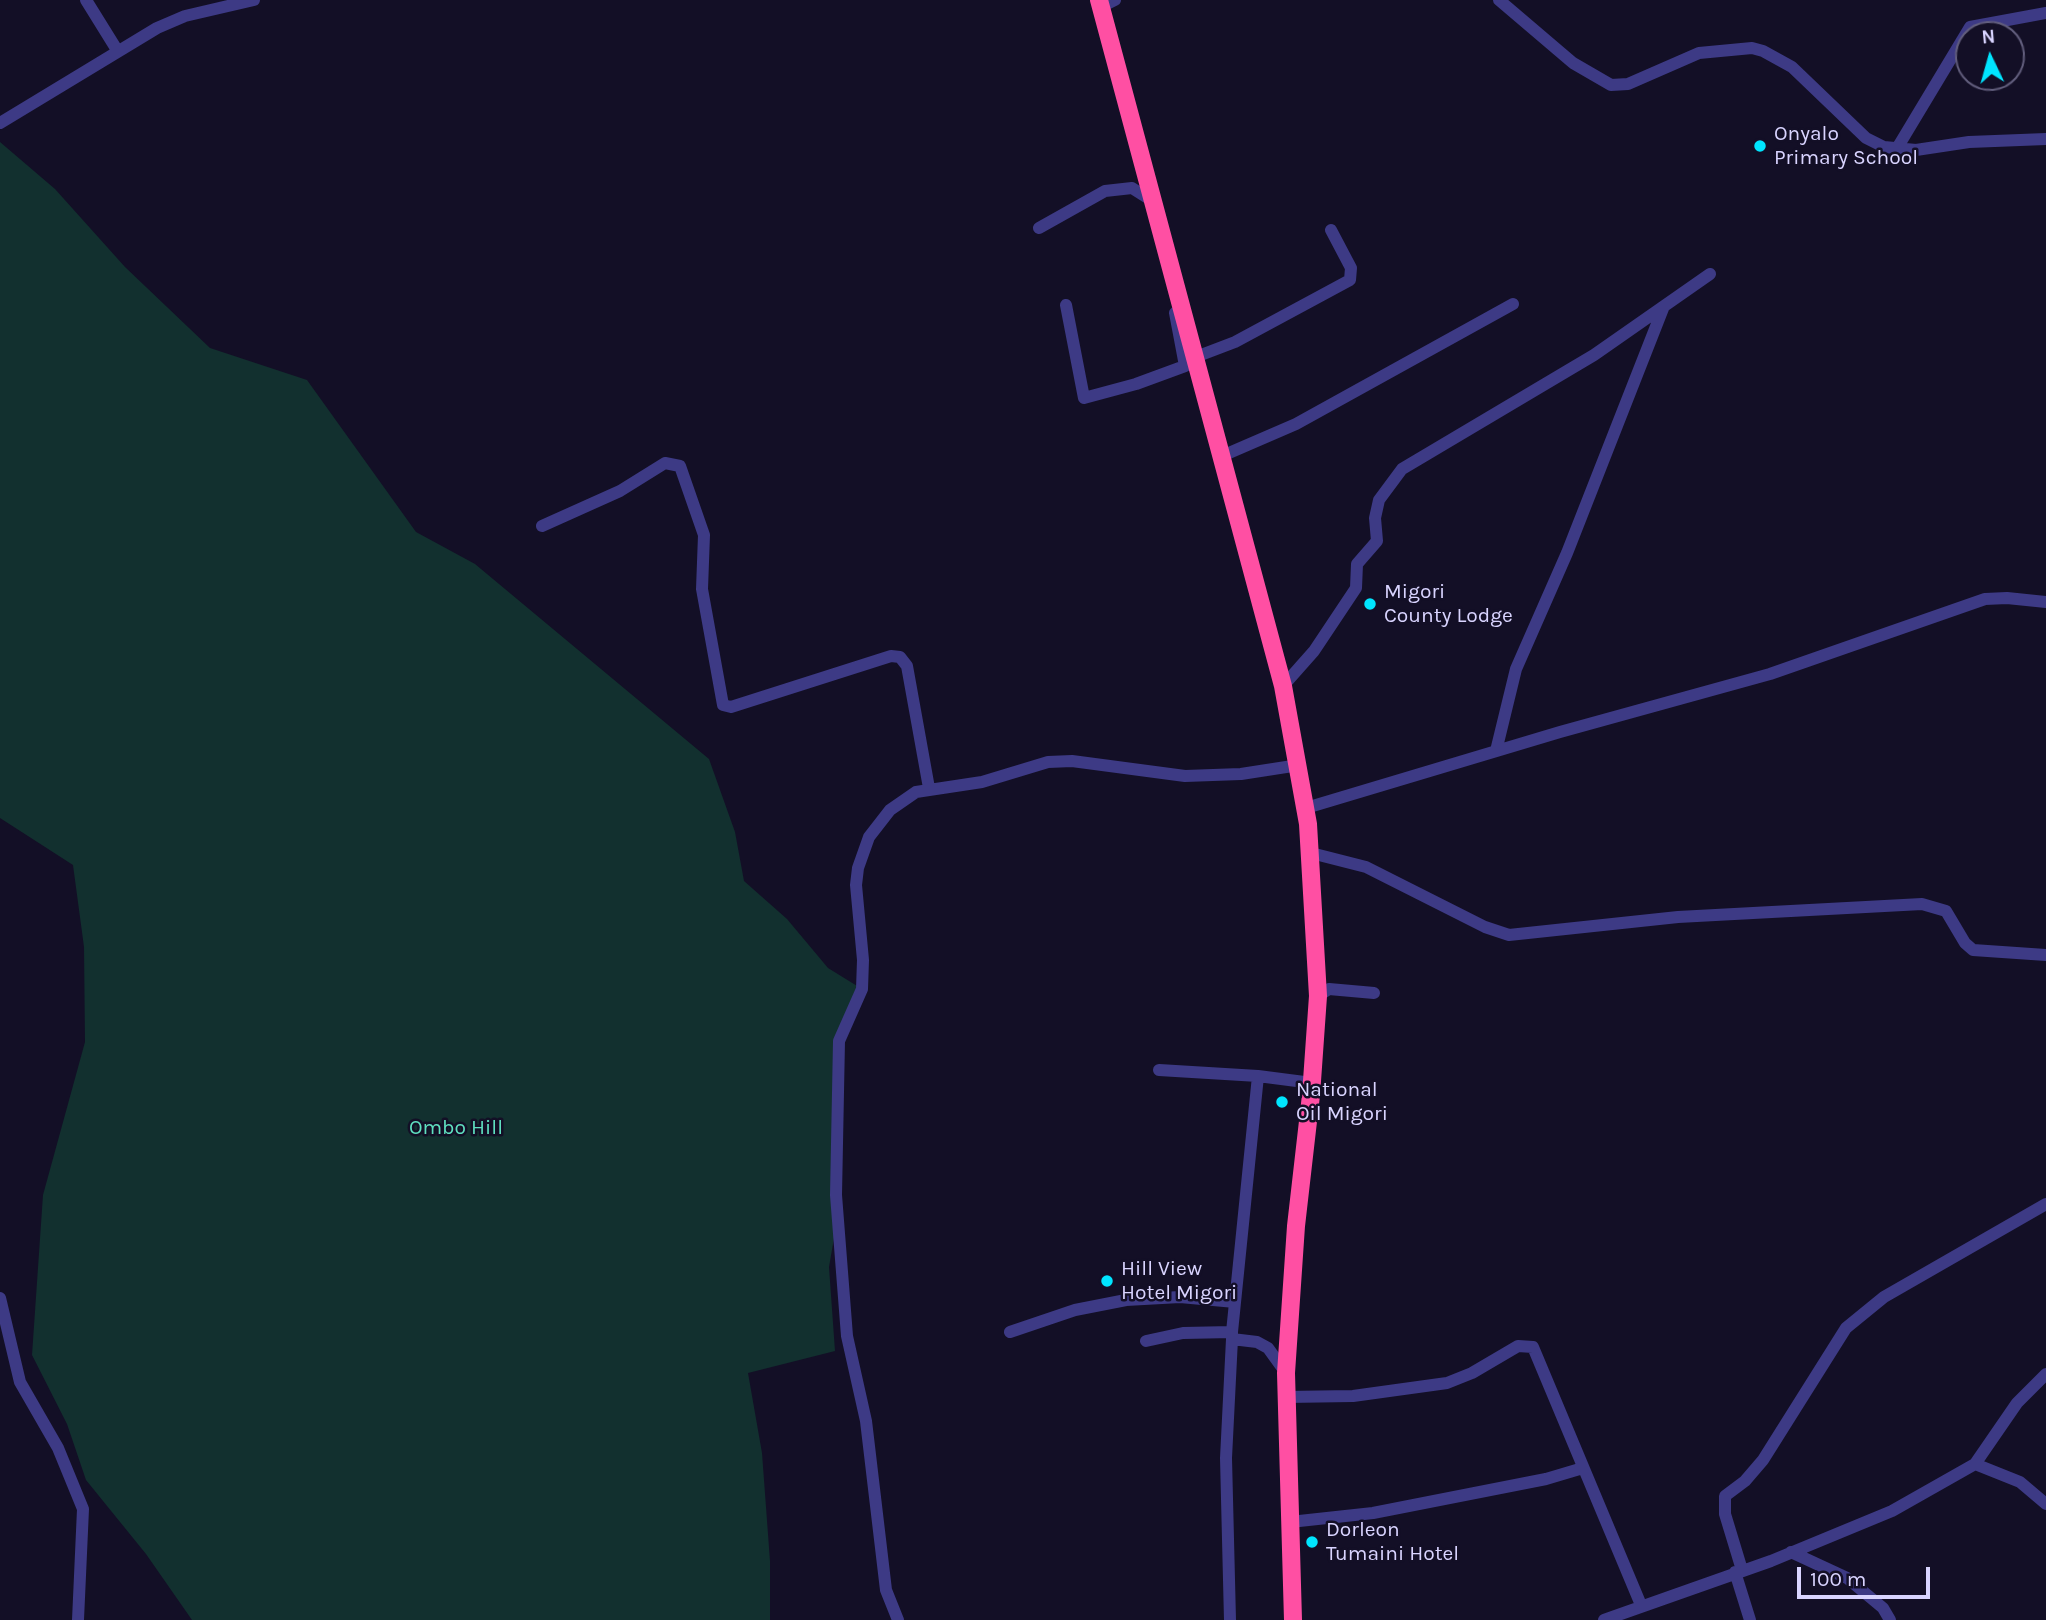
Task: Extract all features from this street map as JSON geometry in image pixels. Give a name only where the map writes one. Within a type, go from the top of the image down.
[{"type":"highway","points":[[1105,2],[1193,358],[1283,686],[1307,808],[1318,996],[1312,1083],[1296,1226],[1286,1373],[1293,1620]]},
{"type":"street","points":[[86,0],[117,50]]},
{"type":"street","points":[[0,123],[117,50],[178,18],[254,0]]},
{"type":"street","points":[[1499,0],[1573,63],[1611,85],[1628,84],[1699,53],[1739,48],[1763,51],[1791,68],[1817,89],[1866,138],[1896,150],[1916,150],[1969,142],[2046,139]]},
{"type":"street","points":[[1896,150],[1970,27],[2046,13]]},
{"type":"street","points":[[1039,228],[1105,191],[1132,188],[1154,202],[1185,366],[1136,384],[1084,398],[1066,305]]},
{"type":"street","points":[[1193,358],[1235,342],[1350,280],[1351,268],[1331,230]]},
{"type":"street","points":[[1283,686],[1314,651],[1356,589],[1357,564],[1377,541],[1375,518],[1379,500],[1402,469],[1594,355],[1710,274]]},
{"type":"street","points":[[1222,456],[1296,424],[1513,304]]},
{"type":"street","points":[[1496,751],[1516,669],[1567,553],[1665,305]]},
{"type":"street","points":[[542,526],[620,491],[665,463],[680,466],[704,534],[702,589],[723,705],[731,707],[891,656],[900,657],[907,666],[929,788]]},
{"type":"street","points":[[1307,808],[1496,751],[1770,674],[1985,599],[2007,598],[2046,603]]},
{"type":"street","points":[[898,1620],[886,1590],[866,1421],[844,1309],[836,1171],[838,1049],[841,1035],[862,989],[863,960],[856,885],[863,851],[879,821],[916,792],[982,782],[1059,761],[1185,776],[1233,775],[1299,765]]},
{"type":"street","points":[[1311,853],[1376,871],[1485,927],[1509,935],[1678,917],[1922,904],[1946,911],[1965,943],[1973,950],[2046,955]]},
{"type":"street","points":[[1318,996],[1329,989],[1374,993]]},
{"type":"street","points":[[1159,1070],[1258,1076],[1312,1083]]},
{"type":"street","points":[[1230,1620],[1226,1445],[1232,1335],[1258,1076]]},
{"type":"street","points":[[1750,1620],[1725,1514],[1725,1496],[1745,1481],[1763,1460],[1846,1328],[1884,1297],[2046,1204]]},
{"type":"street","points":[[1010,1332],[1075,1310],[1126,1300],[1180,1297],[1235,1302]]},
{"type":"street","points":[[0,1298],[20,1382],[58,1448],[83,1509],[78,1620]]},
{"type":"street","points":[[1146,1341],[1183,1333],[1232,1335],[1265,1346],[1286,1373]]},
{"type":"street","points":[[1286,1397],[1353,1395],[1447,1383],[1472,1373],[1518,1346],[1527,1344],[1538,1354],[1641,1605]]},
{"type":"street","points":[[1604,1620],[1791,1552],[1905,1506],[1975,1464],[2017,1403],[2046,1374]]},
{"type":"street","points":[[1975,1464],[2020,1482],[2046,1504]]},
{"type":"street","points":[[1290,1522],[1373,1513],[1546,1479],[1583,1468]]},
{"type":"street","points":[[1791,1552],[1847,1578],[1883,1608],[1891,1620]]},
{"type":"green space","name":"Ombo Hill","points":[[0,142],[55,189],[125,267],[210,348],[307,380],[416,532],[475,564],[709,759],[735,832],[744,881],[787,919],[828,968],[862,989],[844,1027],[838,1215],[829,1267],[835,1351],[748,1373],[762,1453],[770,1561],[770,1620],[192,1620],[146,1554],[86,1480],[67,1424],[32,1355],[43,1195],[85,1042],[84,947],[73,865],[0,818]]},
{"type":"place","name":"Onyalo Primary School","points":[[1760,146]]},
{"type":"place","name":"Migori County Lodge","points":[[1370,604]]},
{"type":"place","name":"National Oil Migori","points":[[1282,1102]]},
{"type":"place","name":"Hill View Hotel Migori","points":[[1107,1281]]},
{"type":"place","name":"Dorleon Tumaini Hotel","points":[[1312,1542]]}]
